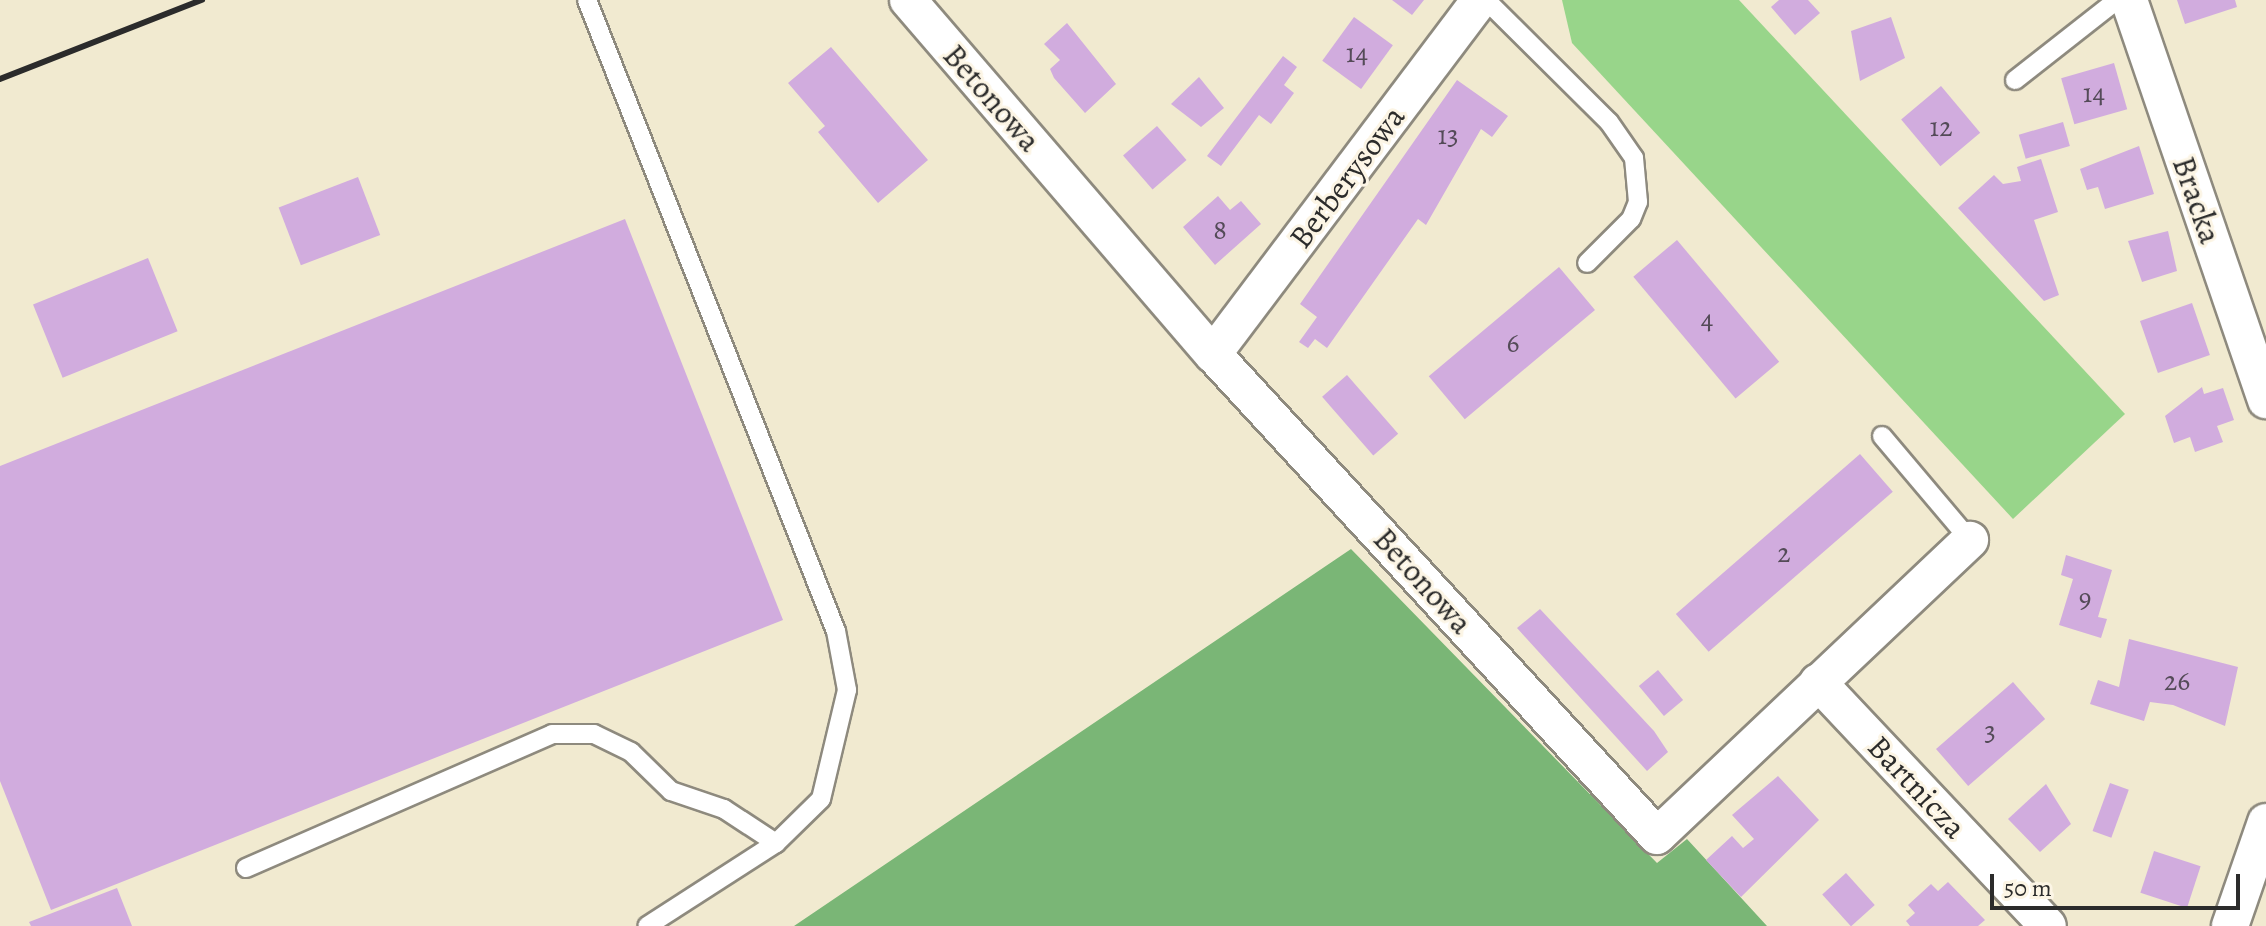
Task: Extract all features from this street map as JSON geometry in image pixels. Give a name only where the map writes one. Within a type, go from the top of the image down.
[{"type":"street","name":"Betonowa","points":[[908,0],[1213,354],[1657,836],[1970,540]]},
{"type":"street","name":"Berberysowa","points":[[1213,354],[1480,0]]},
{"type":"street","name":"Bracka","points":[[2129,0],[2266,400]]},
{"type":"street","name":"Bartnicza","points":[[1818,682],[2048,926]]},
{"type":"street","points":[[2230,926],[2266,822]]},
{"type":"lane","points":[[587,0],[836,631],[847,690],[836,753],[821,799],[776,843],[647,926]]},
{"type":"lane","points":[[1486,0],[1609,122],[1634,158],[1638,202],[1631,219],[1587,263]]},
{"type":"lane","points":[[2015,80],[2117,0]]},
{"type":"lane","points":[[1882,436],[1970,540]]},
{"type":"lane","points":[[246,868],[552,734],[594,734],[631,752],[671,791],[724,809],[776,843]]},
{"type":"green space","points":[[1562,0],[1739,0],[2125,414],[2013,519],[1572,43]]},
{"type":"green space","points":[[1351,549],[1657,863],[1687,839],[1767,926],[794,926]]},
{"type":"building","points":[[1392,0],[1424,0],[1412,15]]},
{"type":"building","points":[[1779,0],[1808,0],[1820,13],[1795,35],[1771,7]]},
{"type":"building","points":[[2177,0],[2235,0],[2237,7],[2185,24]]},
{"type":"building","points":[[1354,17],[1393,45],[1361,89],[1322,61]]},
{"type":"building","points":[[1891,17],[1905,58],[1860,81],[1851,31]]},
{"type":"building","points":[[1067,23],[1116,84],[1085,113],[1054,78],[1050,69],[1060,60],[1044,44]]},
{"type":"building","points":[[831,47],[928,160],[878,203],[818,132],[825,126],[788,83]]},
{"type":"building","points":[[1283,56],[1297,67],[1284,85],[1294,93],[1271,124],[1259,115],[1221,166],[1207,156]]},
{"type":"building","points":[[2114,63],[2127,109],[2074,124],[2061,78]]},
{"type":"building","points":[[1199,77],[1224,108],[1201,127],[1171,104]]},
{"type":"building","points":[[1457,80],[1508,116],[1492,137],[1481,129],[1426,225],[1418,219],[1327,348],[1315,339],[1308,348],[1299,342],[1317,317],[1300,304]]},
{"type":"building","points":[[1941,86],[1980,133],[1940,166],[1901,119]]},
{"type":"building","points":[[2063,122],[2070,146],[2026,159],[2019,135]]},
{"type":"building","points":[[1157,126],[1187,160],[1153,189],[1123,156]]},
{"type":"building","points":[[2139,146],[2154,194],[2105,209],[2098,187],[2087,190],[2080,169]]},
{"type":"building","points":[[2041,159],[2058,212],[2034,220],[2059,295],[2044,301],[1958,208],[1994,175],[2003,184],[2021,181],[2017,167]]},
{"type":"building","points":[[358,177],[380,235],[301,265],[279,207]]},
{"type":"building","points":[[1218,196],[1230,210],[1241,201],[1261,224],[1215,265],[1183,227]]},
{"type":"building","points":[[625,219],[783,620],[51,910],[0,781],[0,466]]},
{"type":"building","points":[[2168,231],[2177,271],[2142,282],[2128,241]]},
{"type":"building","points":[[1677,240],[1779,362],[1736,398],[1633,277]]},
{"type":"building","points":[[148,258],[178,331],[63,378],[33,304]]},
{"type":"building","points":[[1559,267],[1595,310],[1465,419],[1429,376]]},
{"type":"building","points":[[2192,303],[2210,355],[2158,373],[2140,321]]},
{"type":"building","points":[[1347,375],[1398,434],[1373,456],[1322,397]]},
{"type":"building","points":[[2202,387],[2204,394],[2223,388],[2234,420],[2217,426],[2223,442],[2195,452],[2190,437],[2174,443],[2165,416]]},
{"type":"building","points":[[1860,454],[1893,492],[1709,652],[1676,614]]},
{"type":"building","points":[[2066,555],[2112,570],[2098,617],[2107,619],[2101,638],[2059,625],[2073,579],[2061,575]]},
{"type":"building","points":[[1540,609],[1654,731],[1668,752],[1647,771],[1517,628]]},
{"type":"building","points":[[2129,639],[2238,667],[2225,726],[2173,705],[2150,702],[2144,721],[2090,704],[2098,680],[2119,687]]},
{"type":"building","points":[[1658,670],[1683,700],[1664,716],[1639,686]]},
{"type":"building","points":[[2013,682],[2045,719],[1968,786],[1936,749]]},
{"type":"building","points":[[1778,776],[1819,820],[1741,897],[1706,860],[1732,836],[1743,848],[1754,839],[1732,815]]},
{"type":"building","points":[[2110,783],[2129,790],[2111,838],[2093,831]]},
{"type":"building","points":[[2046,784],[2071,824],[2040,852],[2008,819]]},
{"type":"building","points":[[2154,851],[2201,866],[2187,908],[2140,893]]},
{"type":"building","points":[[1846,873],[1875,905],[1851,926],[1822,894]]},
{"type":"building","points":[[1948,882],[1985,920],[1978,926],[1910,926],[1906,921],[1915,913],[1908,905],[1931,884],[1938,891]]},
{"type":"building","points":[[117,888],[132,926],[31,926],[29,922]]},
{"type":"railway","points":[[0,79],[202,0]]}]
